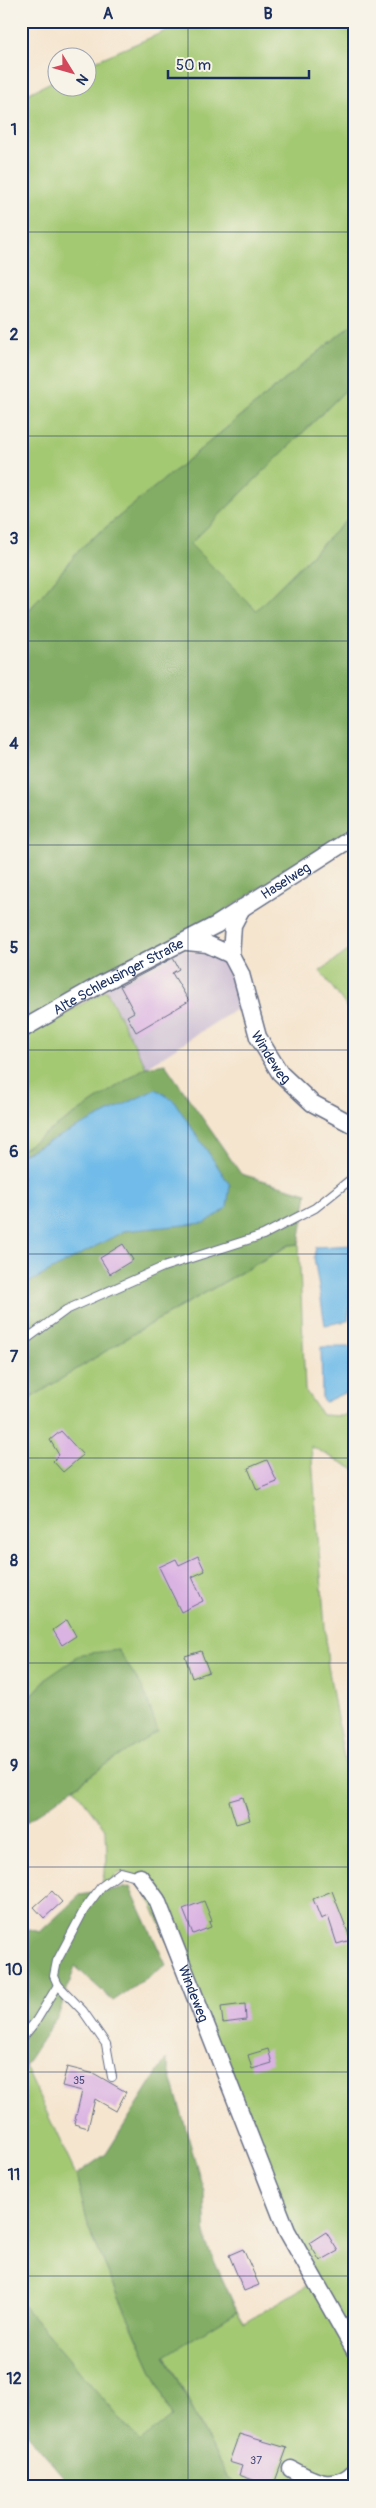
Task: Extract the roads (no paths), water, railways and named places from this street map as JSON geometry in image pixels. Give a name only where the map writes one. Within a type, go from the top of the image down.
[{"type":"street","name":"Haselweg","points":[[216,925],[355,836]]},
{"type":"street","name":"Windeweg","points":[[244,906],[233,925],[231,955],[241,974],[258,1037],[280,1073],[312,1103],[355,1126]]},
{"type":"street","name":"Alte Schleusinger Straße","points":[[21,1030],[103,983],[187,942],[216,925]]},
{"type":"street","points":[[187,942],[207,944],[231,955]]},
{"type":"street","name":"Windeweg","points":[[140,1878],[156,1900],[287,2231],[355,2352]]},
{"type":"street","points":[[292,2469],[318,2483],[336,2482],[355,2470]]},
{"type":"lane","points":[[21,1343],[66,1310],[163,1267],[263,1235],[315,1208],[355,1176]]},
{"type":"lane","name":"Windeweg","points":[[58,1985],[54,1976],[58,1961],[84,1910],[95,1894],[121,1872],[140,1878]]},
{"type":"lane","points":[[23,2037],[36,2022],[58,1985],[83,2011],[106,2044],[112,2076]]},
{"type":"water","points":[[156,1089],[174,1101],[230,1185],[227,1208],[205,1223],[124,1231],[21,1287],[21,1155]]},
{"type":"water","points":[[354,1245],[355,1274],[348,1321],[325,1325],[314,1257],[316,1247]]},
{"type":"water","points":[[321,1347],[355,1347],[355,1388],[325,1402],[322,1399]]}]
